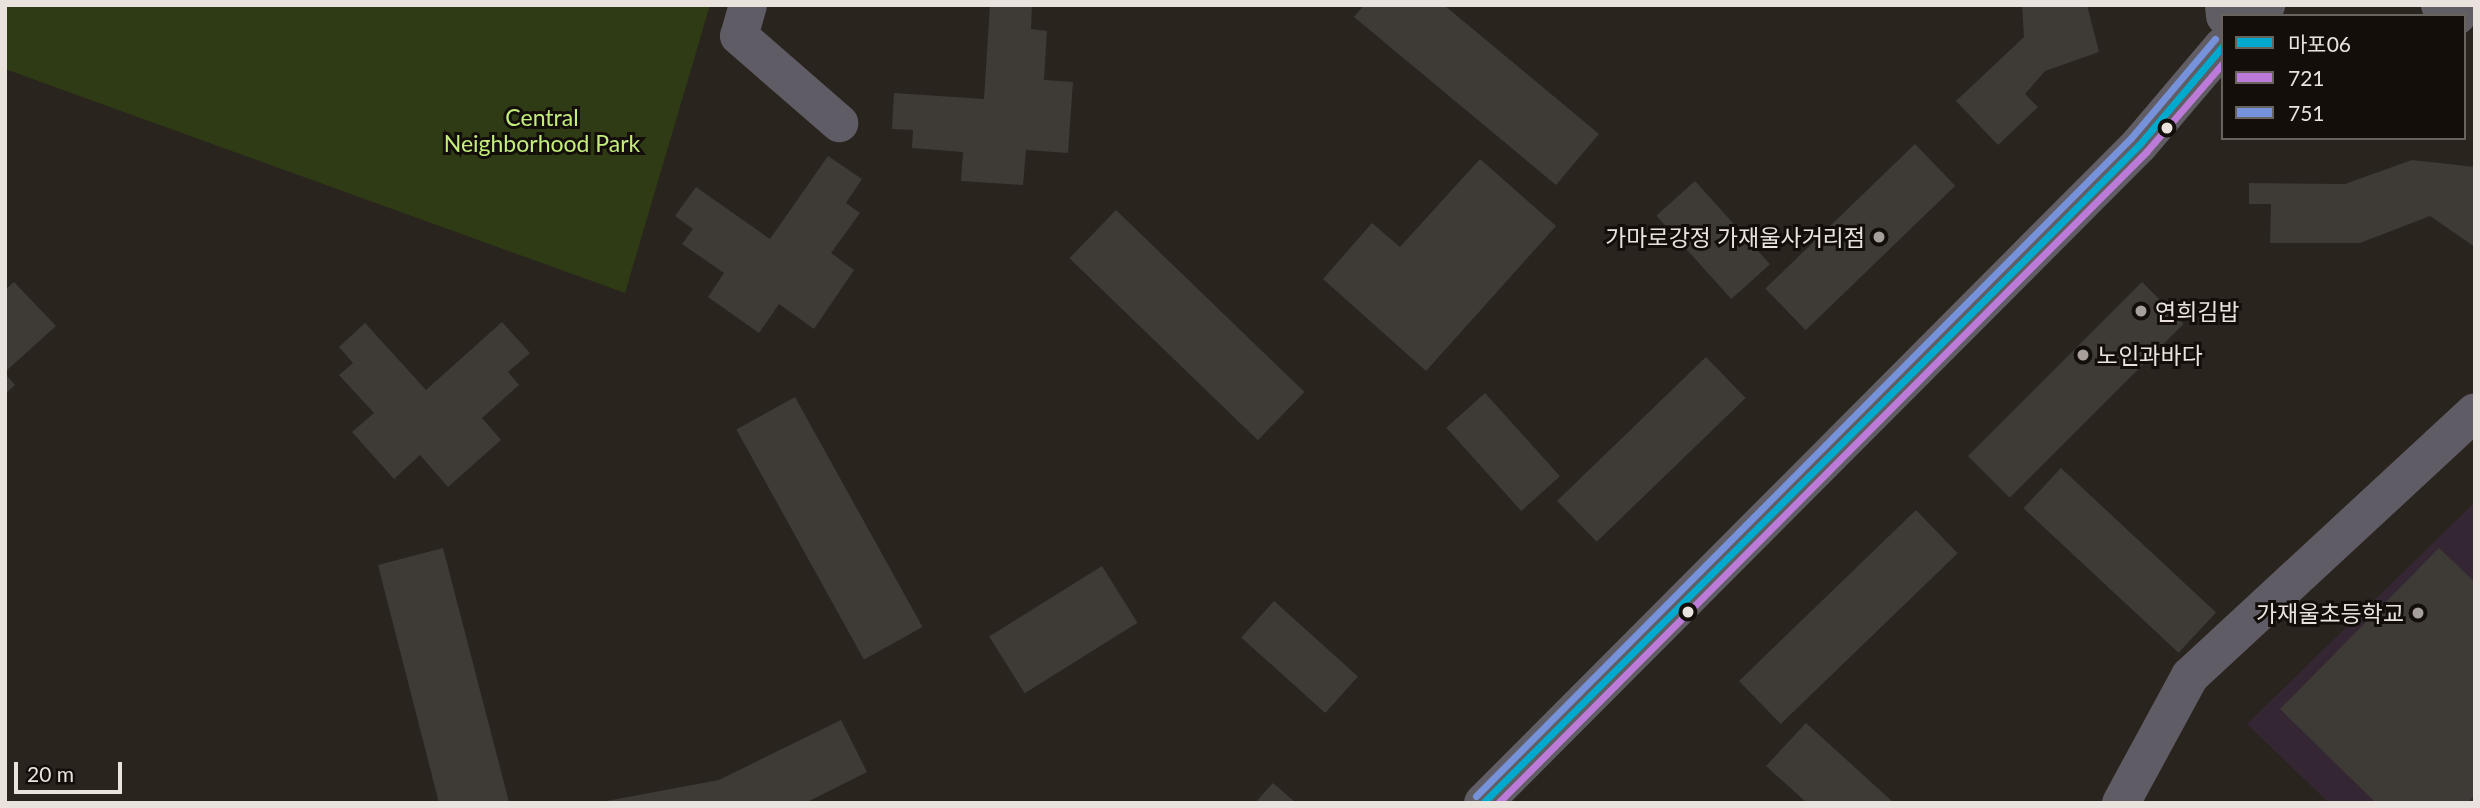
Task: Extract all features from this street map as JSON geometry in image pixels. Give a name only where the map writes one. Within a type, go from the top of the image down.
[{"type":"main road","points":[[1483,803],[2139,145],[2221,48]]},
{"type":"street","points":[[748,5],[739,36],[838,123]]},
{"type":"street","points":[[2121,803],[2190,676],[2475,412]]},
{"type":"shaded area","name":"가재울초등학교","points":[[2475,502],[2475,803],[2329,803],[2247,724]]},
{"type":"green space","name":"Central Neighborhood Park","points":[[5,5],[710,5],[625,293],[5,69]]},
{"type":"building","points":[[990,5],[1032,5],[1031,29],[1047,31],[1044,80],[1073,82],[1068,153],[1026,150],[1023,185],[961,181],[963,152],[912,148],[913,130],[892,129],[894,93],[984,99]]},
{"type":"building","points":[[1364,5],[1444,5],[1599,134],[1556,185],[1354,17]]},
{"type":"building","points":[[2022,5],[2087,5],[2099,52],[2045,71],[2025,94],[2038,107],[1998,145],[1956,101],[2024,37]]},
{"type":"building","points":[[1915,144],[1955,186],[1806,330],[1765,288]]},
{"type":"building","points":[[828,156],[862,179],[846,203],[860,213],[831,253],[854,270],[814,329],[779,304],[759,333],[708,297],[724,273],[682,244],[693,229],[675,216],[696,187],[770,239]]},
{"type":"building","points":[[1480,159],[1556,226],[1426,371],[1323,279],[1372,223],[1400,247]]},
{"type":"building","points":[[2412,160],[2475,167],[2475,247],[2430,216],[2360,243],[2270,243],[2271,204],[2249,204],[2249,183],[2345,184]]},
{"type":"building","points":[[1695,181],[1770,264],[1731,299],[1656,216]]},
{"type":"building","points":[[1116,210],[1304,392],[1258,440],[1069,258]]},
{"type":"building","points":[[14,282],[56,326],[5,372],[5,290]]},
{"type":"building","points":[[2142,282],[2184,324],[2010,498],[1968,456]]},
{"type":"building","points":[[502,322],[530,353],[508,372],[519,385],[482,418],[501,440],[448,487],[420,455],[394,479],[352,432],[374,413],[339,375],[353,363],[339,347],[365,323],[426,390]]},
{"type":"building","points":[[1706,357],[1746,398],[1597,542],[1557,501]]},
{"type":"building","points":[[5,374],[15,385],[5,394]]},
{"type":"building","points":[[1485,393],[1560,476],[1521,511],[1446,428]]},
{"type":"building","points":[[795,397],[923,627],[864,660],[736,429]]},
{"type":"building","points":[[2061,468],[2216,613],[2179,653],[2023,508]]},
{"type":"building","points":[[1916,510],[1958,553],[1781,724],[1739,681]]},
{"type":"building","points":[[443,548],[509,802],[507,803],[439,803],[378,565]]},
{"type":"building","name":"가재울초등학교","points":[[2439,548],[2475,582],[2475,795],[2467,803],[2376,803],[2280,709]]},
{"type":"building","points":[[1102,566],[1138,623],[1025,693],[989,636]]},
{"type":"building","points":[[1274,601],[1358,677],[1325,713],[1241,637]]},
{"type":"building","points":[[841,720],[867,772],[805,803],[596,803],[719,780]]},
{"type":"building","points":[[1806,723],[1894,803],[1807,803],[1766,766]]},
{"type":"building","points":[[1273,783],[1296,803],[1255,803]]},
{"type":"transit line","name":"751","points":[[1476,796],[2131,138],[2215,39]]},
{"type":"transit line","name":"마포06","points":[[1483,803],[2139,145],[2221,48]]},
{"type":"transit line","name":"721","points":[[1498,803],[2146,152],[2221,65]]},
{"type":"place","name":"가마로강정 가재울사거리점","points":[[1879,237]]},
{"type":"place","name":"연희김밥","points":[[2141,311]]},
{"type":"place","name":"노인과바다","points":[[2083,355]]},
{"type":"place","name":"가재울초등학교","points":[[2418,613]]}]
